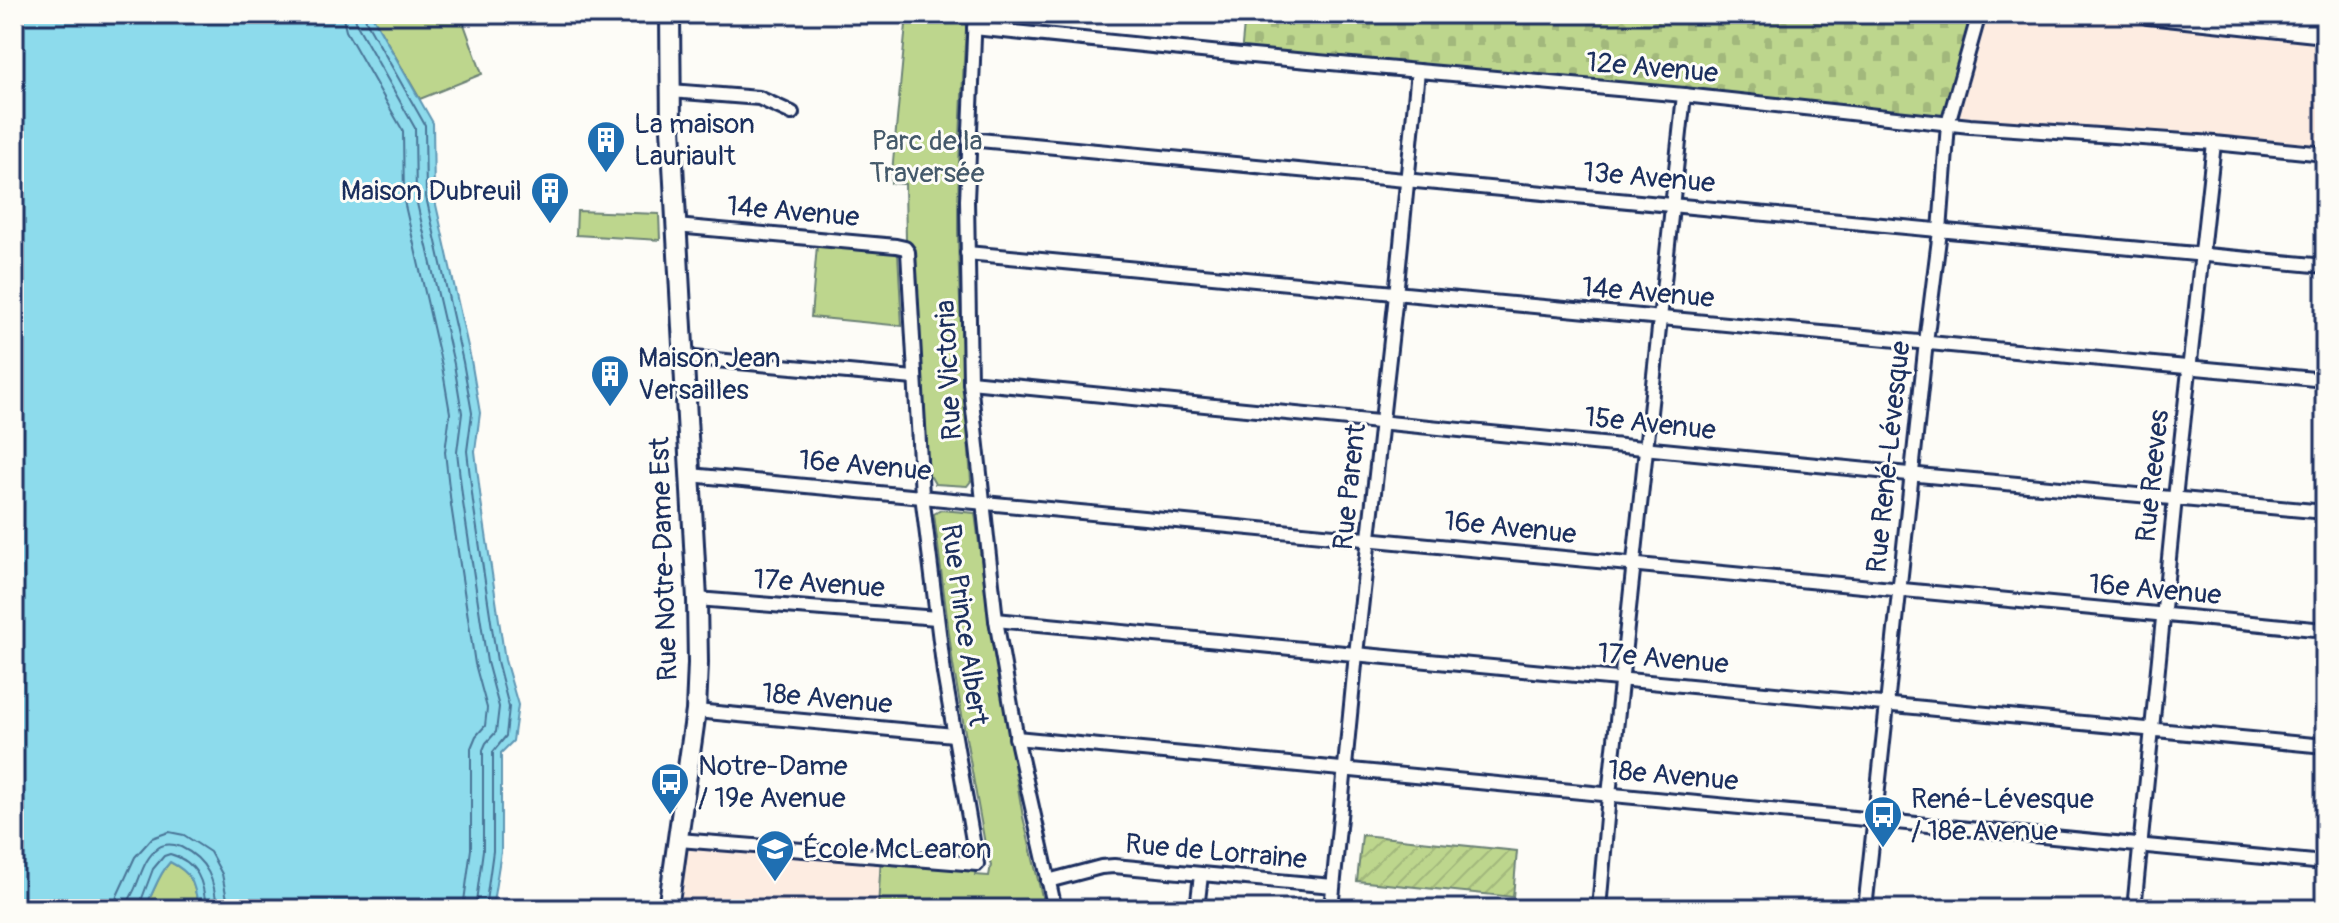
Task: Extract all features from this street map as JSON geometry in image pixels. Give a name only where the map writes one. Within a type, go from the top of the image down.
[{"type":"main road","name":"Rue Notre-Dame Est","points":[[668,909],[696,711],[698,663],[676,226],[670,14]]},
{"type":"main road","points":[[2148,14],[2325,33]]},
{"type":"main road","points":[[2300,14],[2325,17]]},
{"type":"street","name":"Rue René-Lévesque","points":[[1865,909],[1940,231],[1948,124],[1979,14]]},
{"type":"street","name":"12e Avenue","points":[[974,21],[1241,55],[1684,95],[1948,124],[2325,154]]},
{"type":"street","name":"Rue Victoria","points":[[974,21],[967,253],[970,382],[996,620],[1016,738],[1055,909]]},
{"type":"street","name":"Rue Parent","points":[[1331,909],[1418,71]]},
{"type":"street","points":[[671,91],[759,98],[792,113]]},
{"type":"street","points":[[1599,909],[1684,95]]},
{"type":"street","name":"13e Avenue","points":[[969,139],[2325,266]]},
{"type":"street","name":"Rue Reeves","points":[[2134,909],[2214,143]]},
{"type":"street","name":"14e Avenue","points":[[676,226],[905,248]]},
{"type":"street","name":"Rue Prince Albert","points":[[679,840],[977,864],[954,735],[922,495],[909,257],[905,248]]},
{"type":"street","name":"14e Avenue","points":[[967,253],[2325,380]]},
{"type":"street","points":[[683,357],[914,378]]},
{"type":"street","name":"15e Avenue","points":[[970,382],[2325,512]]},
{"type":"street","name":"16e Avenue","points":[[690,475],[2325,630]]},
{"type":"street","name":"17e Avenue","points":[[697,599],[937,618]]},
{"type":"street","name":"17e Avenue","points":[[996,620],[2325,746]]},
{"type":"street","name":"18e Avenue","points":[[696,711],[954,735]]},
{"type":"street","name":"18e Avenue","points":[[1016,738],[2325,863]]},
{"type":"street","name":"Rue de Lorraine","points":[[1048,881],[1114,866],[1333,886]]},
{"type":"street","points":[[1197,909],[1201,875]]},
{"type":"shaded area","points":[[1979,14],[2148,14],[2325,33],[2325,157],[1948,124]]},
{"type":"shaded area","name":"École McLearon","points":[[679,840],[881,856],[878,909],[668,909]]},
{"type":"green space","points":[[371,14],[461,16],[482,74],[420,99]]},
{"type":"green space","name":"Parc de la Traversée","points":[[907,14],[967,14],[958,229],[971,481],[967,486],[935,484],[929,478],[914,250],[906,241],[905,184],[891,183]]},
{"type":"green space","points":[[1245,14],[1979,14],[1948,124],[1241,55]]},
{"type":"green space","points":[[577,211],[659,214],[660,240],[576,235]]},
{"type":"green space","points":[[817,245],[898,253],[902,326],[811,317]]},
{"type":"green space","points":[[941,510],[975,513],[988,612],[1023,817],[1045,909],[878,909],[881,856],[976,864],[975,875],[989,876],[991,865],[953,665],[934,514]]},
{"type":"green space","points":[[1362,835],[1517,851],[1513,897],[1357,881]]},
{"type":"green space","points":[[170,862],[192,880],[199,909],[144,909]]},
{"type":"water","points":[[14,14],[371,14],[433,123],[434,196],[480,413],[475,451],[481,501],[505,660],[518,705],[513,741],[501,753],[501,852],[492,909],[199,909],[192,881],[170,862],[144,909],[14,909]]},
{"type":"place","name":"La maison Lauriault","points":[[606,174]]},
{"type":"place","name":"Maison Dubreuil","points":[[550,225]]},
{"type":"place","name":"Maison Jean Versailles","points":[[610,408]]},
{"type":"place","name":"Notre-Dame / 19e Avenue","points":[[670,816]]},
{"type":"place","name":"René-Lévesque / 18e Avenue","points":[[1883,849]]},
{"type":"place","name":"École McLearon","points":[[775,883]]}]
